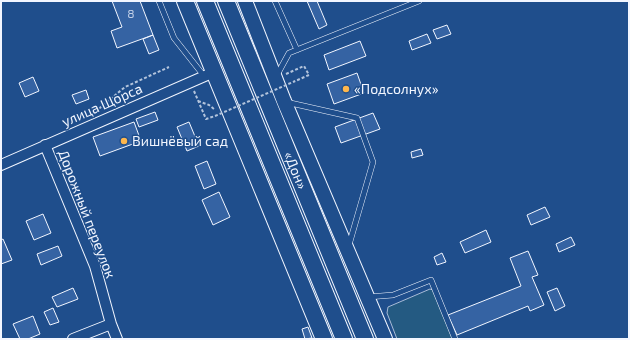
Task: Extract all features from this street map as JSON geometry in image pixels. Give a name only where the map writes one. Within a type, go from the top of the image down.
[{"type":"highway","points":[[185,1],[209,74],[324,339]]},
{"type":"highway","name":"«Дон»","points":[[205,1],[344,339]]},
{"type":"highway","name":"«Дон»","points":[[226,1],[365,339]]},
{"type":"main road","points":[[245,1],[279,79],[347,250],[385,339]]},
{"type":"street","name":"улица Щорса","points":[[1,165],[209,74]]},
{"type":"street","name":"Дорожный переулок","points":[[46,145],[95,266],[111,324],[117,339]]},
{"type":"street","points":[[73,339],[111,324]]},
{"type":"lane","points":[[159,1],[174,38],[209,74]]},
{"type":"lane","points":[[275,1],[297,50]]},
{"type":"lane","points":[[279,79],[289,53],[418,1]]},
{"type":"lane","points":[[287,102],[357,118],[373,162],[347,250]]},
{"type":"lane","points":[[368,297],[393,295],[431,280],[455,339]]},
{"type":"path","points":[[190,82],[206,119],[215,116],[293,82],[309,75],[304,66],[279,79],[287,102]]},
{"type":"path","points":[[91,116],[124,86],[169,68]]},
{"type":"shaded area","points":[[430,289],[436,291],[457,339],[397,339],[387,313],[388,307]]},
{"type":"building","points":[[112,1],[140,1],[153,35],[117,48],[111,31],[122,27]]},
{"type":"building","points":[[307,1],[317,1],[327,25],[319,29]]},
{"type":"building","points":[[447,25],[451,34],[437,39],[433,30]]},
{"type":"building","points":[[427,34],[431,43],[412,50],[409,41]]},
{"type":"building","points":[[153,35],[159,50],[149,54],[143,39]]},
{"type":"building","points":[[360,41],[366,56],[329,70],[324,55]]},
{"type":"building","name":"«Подсолнух»","points":[[357,73],[364,93],[334,104],[327,84]]},
{"type":"building","points":[[33,77],[39,91],[25,97],[19,83]]},
{"type":"building","points":[[86,90],[89,99],[76,104],[72,95]]},
{"type":"building","points":[[155,112],[158,120],[139,127],[136,119]]},
{"type":"building","points":[[373,113],[380,129],[341,143],[335,127]]},
{"type":"building","points":[[134,122],[141,141],[100,156],[93,137]]},
{"type":"building","points":[[189,122],[199,146],[187,151],[177,127]]},
{"type":"building","points":[[421,149],[423,155],[412,158],[411,152]]},
{"type":"building","points":[[207,161],[216,184],[204,189],[195,166]]},
{"type":"building","points":[[219,192],[230,217],[213,225],[202,200]]},
{"type":"building","points":[[545,207],[550,217],[531,225],[527,215]]},
{"type":"building","points":[[43,214],[51,233],[34,240],[26,221]]},
{"type":"building","points":[[486,230],[491,242],[465,253],[460,242]]},
{"type":"building","points":[[571,237],[575,245],[559,252],[556,244]]},
{"type":"building","points":[[3,239],[12,260],[1,264],[1,240]]},
{"type":"building","points":[[58,246],[62,256],[41,265],[37,254]]},
{"type":"building","points":[[528,251],[538,275],[532,277],[544,305],[530,311],[528,306],[457,335],[448,315],[521,286],[510,258]]},
{"type":"building","points":[[442,253],[446,262],[437,265],[434,257]]},
{"type":"building","points":[[73,288],[78,299],[57,307],[52,297]]},
{"type":"building","points":[[557,288],[565,306],[555,311],[547,292]]},
{"type":"building","points":[[53,308],[59,322],[50,325],[44,312]]},
{"type":"building","points":[[33,316],[40,334],[28,339],[20,339],[13,324]]},
{"type":"building","points":[[308,327],[312,338],[305,339],[302,329]]},
{"type":"place","name":"«Подсолнух»","points":[[346,89]]},
{"type":"place","name":"Вишнёвый сад","points":[[124,141]]}]
